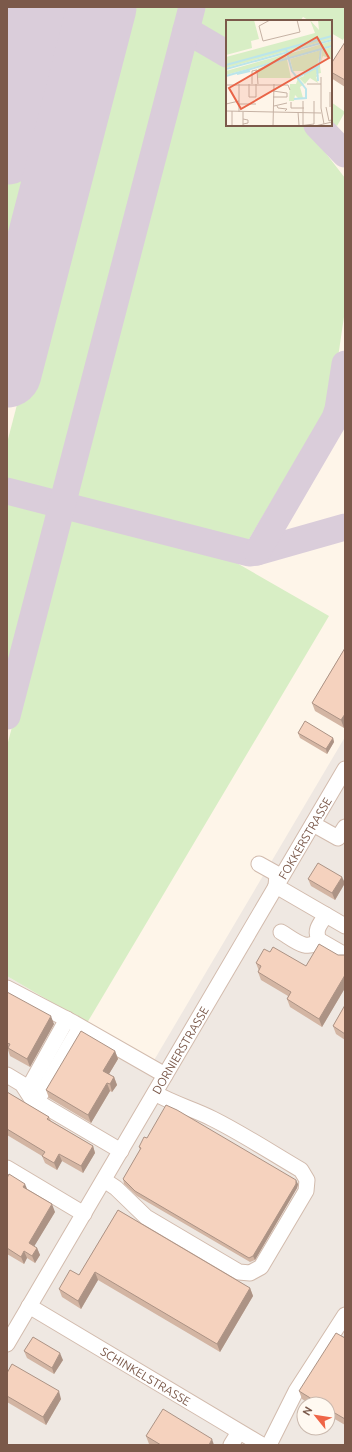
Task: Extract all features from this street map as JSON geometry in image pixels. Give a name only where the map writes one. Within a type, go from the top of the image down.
[{"type":"street","name":"FOKKERSTRASSE","points":[[276,886],[313,824],[341,786],[345,769]]},
{"type":"street","points":[[313,824],[338,838],[345,827]]},
{"type":"street","points":[[259,864],[276,874],[276,886],[345,926]]},
{"type":"street","name":"DORNIERSTRASSE","points":[[7,1344],[276,886]]},
{"type":"street","points":[[326,915],[316,931],[319,940],[345,955]]},
{"type":"street","points":[[281,932],[304,946],[313,945],[319,940]]},
{"type":"street","points":[[7,988],[165,1075]]},
{"type":"street","points":[[32,1096],[67,1020]]},
{"type":"street","points":[[32,1096],[80,1027]]},
{"type":"street","points":[[7,1075],[22,1084],[32,1096],[121,1151]]},
{"type":"street","points":[[104,1180],[116,1188],[146,1217],[239,1272],[250,1273],[261,1266],[306,1191],[307,1180],[301,1170],[214,1119],[191,1108],[168,1101],[155,1093]]},
{"type":"street","points":[[7,1168],[84,1214]]},
{"type":"street","name":"SCHINKELSTRASSE","points":[[29,1306],[262,1445]]},
{"type":"street","points":[[269,1445],[296,1391],[345,1315]]},
{"type":"street","points":[[231,1445],[239,1432]]},
{"type":"shaded area","points":[[345,737],[345,1445],[7,1445],[7,976],[153,1062]]},
{"type":"green space","points":[[7,7],[84,7],[7,301]]},
{"type":"green space","points":[[121,7],[184,7],[57,491],[7,479],[7,443]]},
{"type":"green space","points":[[200,7],[345,7],[345,36],[343,40],[332,34],[332,20],[308,20],[303,17],[301,20],[226,20],[226,44],[200,28],[197,20]]},
{"type":"green space","points":[[195,45],[226,63],[226,126],[305,126],[345,178],[345,310],[331,405],[329,404],[248,541],[78,497],[74,490],[188,47]]},
{"type":"green space","points":[[332,103],[345,112],[337,126],[332,124]]},
{"type":"green space","points":[[7,503],[51,514],[7,684]]},
{"type":"green space","points":[[72,520],[235,562],[329,616],[87,1023],[7,976],[7,746],[65,524]]},
{"type":"building","points":[[345,42],[345,80],[332,73],[332,62]]},
{"type":"building","points":[[345,648],[345,714],[341,720],[312,703]]},
{"type":"building","points":[[305,721],[333,738],[326,749],[298,733]]},
{"type":"building","points":[[318,863],[342,877],[332,893],[308,879]]},
{"type":"building","points":[[319,944],[338,955],[345,955],[345,975],[319,1019],[287,999],[291,992],[258,972],[261,966],[256,963],[264,949],[270,952],[273,947],[306,966]]},
{"type":"building","points":[[7,992],[51,1016],[27,1059],[8,1048],[10,1044],[7,1043]]},
{"type":"building","points":[[345,1005],[345,1034],[333,1026]]},
{"type":"building","points":[[81,1031],[115,1051],[103,1071],[114,1077],[110,1084],[107,1083],[88,1115],[46,1090]]},
{"type":"building","points":[[7,1092],[49,1117],[47,1119],[93,1146],[81,1166],[59,1154],[54,1163],[42,1156],[45,1152],[7,1129]]},
{"type":"building","points":[[166,1105],[296,1180],[296,1184],[253,1256],[249,1258],[135,1191],[123,1179],[141,1148],[139,1147],[144,1137],[147,1138]]},
{"type":"building","points":[[9,1174],[25,1184],[23,1187],[52,1204],[29,1243],[37,1248],[32,1256],[24,1251],[21,1257],[7,1248],[7,1178]]},
{"type":"building","points":[[118,1210],[250,1288],[217,1344],[95,1272],[78,1301],[59,1289],[70,1270],[79,1275]]},
{"type":"building","points":[[336,1333],[345,1338],[345,1419],[336,1414],[336,1396],[307,1396],[299,1391]]},
{"type":"building","points":[[33,1337],[60,1353],[52,1368],[24,1351]]},
{"type":"building","points":[[12,1364],[59,1391],[43,1417],[7,1396],[7,1373]]},
{"type":"building","points":[[163,1409],[212,1439],[209,1445],[161,1445],[146,1436]]},
{"type":"taxiway","points":[[7,716],[192,7]]},
{"type":"taxiway","points":[[186,30],[226,53]]},
{"type":"taxiway","points":[[318,126],[345,154]]},
{"type":"taxiway","points":[[257,552],[335,418],[338,409],[345,364]]},
{"type":"taxiway","points":[[7,491],[249,553],[345,527]]},
{"type":"runway","points":[[7,150],[44,7]]},
{"type":"runway","points":[[7,373],[102,7]]}]
